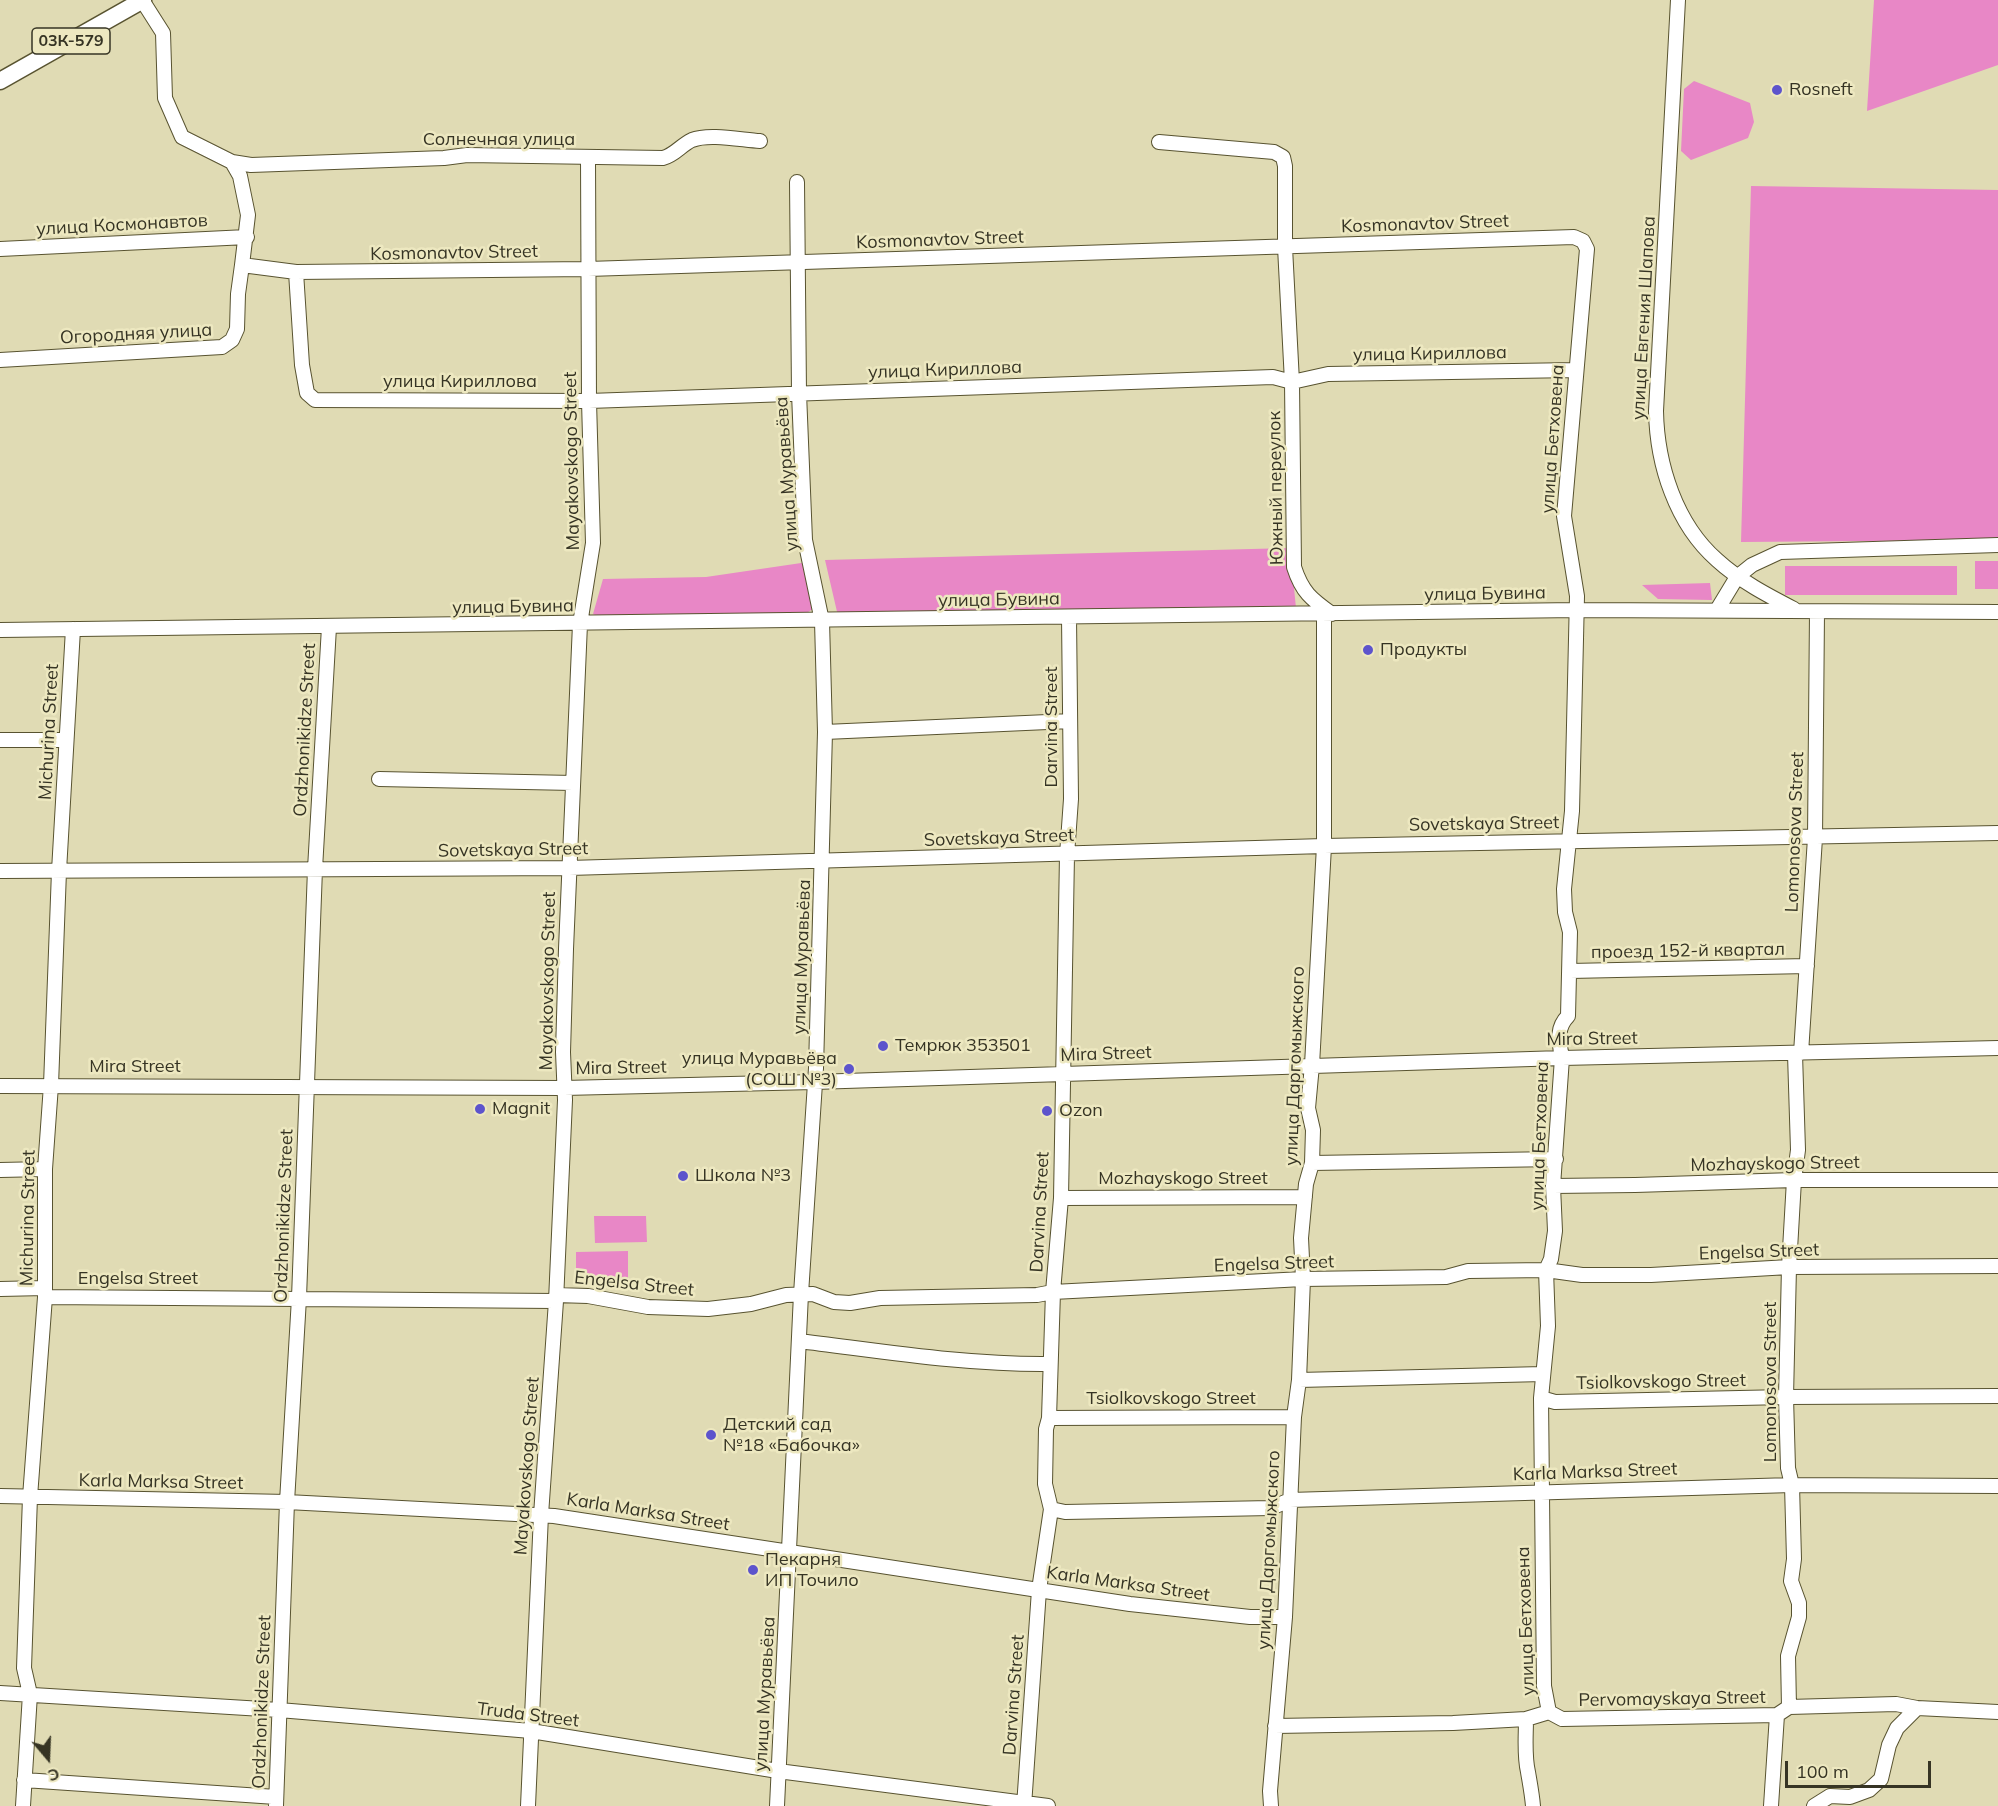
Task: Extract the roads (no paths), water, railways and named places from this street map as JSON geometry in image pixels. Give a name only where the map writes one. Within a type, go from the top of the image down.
[{"type":"main road","name":"03К-579","points":[[0,81],[142,0]]},
{"type":"street","points":[[142,0],[163,33],[165,98],[182,137],[232,162]]},
{"type":"street","name":"улица Евгения Шапова","points":[[1678,0],[1657,431],[1661,458],[1677,507],[1707,551],[1737,577],[1758,591],[1799,612]]},
{"type":"street","name":"Солнечная улица","points":[[232,162],[251,165],[444,158],[467,155],[663,158],[670,156],[694,139],[705,137],[760,141]]},
{"type":"street","name":"Южный переулок","points":[[1159,142],[1274,152],[1283,157],[1292,382],[1294,567],[1300,584],[1309,597],[1328,614]]},
{"type":"street","name":"Mayakovskogo Street","points":[[528,1806],[541,1515],[556,1298],[564,1088],[564,1006],[580,624],[592,543],[588,158]]},
{"type":"street","name":"Огородняя улица","points":[[0,360],[222,347],[232,340],[237,328],[238,294],[248,215],[240,176],[232,162]]},
{"type":"street","name":"улица Муравьёва","points":[[777,1806],[801,1294],[816,1068],[825,732],[822,621],[806,540],[799,393],[797,182]]},
{"type":"street","name":"улица Космонавтов","points":[[0,249],[247,237]]},
{"type":"street","name":"Kosmonavtov Street","points":[[242,265],[296,272],[588,269],[1574,237],[1584,241]]},
{"type":"street","name":"улица Бетховена","points":[[1549,1712],[1544,1686],[1541,1398],[1548,1326],[1546,1270],[1551,1259],[1555,1231],[1553,1186],[1562,1058],[1559,1043],[1560,1024],[1568,1016],[1570,971],[1570,932],[1565,912],[1564,889],[1572,811],[1576,596],[1564,516],[1587,249],[1584,241]]},
{"type":"street","name":"улица Кириллова","points":[[296,272],[302,365],[307,393],[315,400],[589,400],[1273,377],[1292,382],[1328,374],[1575,370]]},
{"type":"street","points":[[1718,610],[1737,577],[1752,565],[1780,552],[1998,545]]},
{"type":"street","name":"улица Бувина","points":[[0,630],[1576,610],[1998,612]]},
{"type":"street","name":"Lomonosova Street","points":[[1783,1711],[1788,1656],[1799,1617],[1799,1603],[1791,1581],[1794,1559],[1792,1485],[1788,1468],[1785,1397],[1794,1179],[1798,1150],[1798,1054],[1807,966],[1815,838],[1817,612]]},
{"type":"street","name":"улица Даргомыжского","points":[[1271,1806],[1270,1791],[1285,1617],[1294,1417],[1299,1380],[1303,1279],[1301,1238],[1306,1184],[1312,1163],[1313,1130],[1308,1108],[1324,846],[1328,614]]},
{"type":"street","name":"Darvina Street","points":[[1024,1804],[1039,1590],[1051,1509],[1045,1484],[1046,1429],[1049,1418],[1053,1292],[1061,1198],[1067,855],[1071,799],[1069,617]]},
{"type":"street","name":"Ordzhonikidze Street","points":[[276,1802],[287,1502],[299,1298],[315,869],[329,627]]},
{"type":"street","name":"Michurina Street","points":[[23,1806],[30,1694],[24,1668],[30,1497],[45,1292],[45,1169],[73,629]]},
{"type":"street","points":[[825,732],[1070,721]]},
{"type":"street","points":[[0,740],[66,740]]},
{"type":"street","points":[[379,780],[573,783]]},
{"type":"street","name":"Sovetskaya Street","points":[[0,871],[569,868],[1324,846],[1998,833]]},
{"type":"street","name":"проезд 152-й квартал","points":[[1570,971],[1807,966]]},
{"type":"street","name":"Mira Street","points":[[0,1086],[564,1088],[1562,1058],[1998,1048]]},
{"type":"street","points":[[1312,1163],[1556,1159]]},
{"type":"street","points":[[0,1170],[45,1169]]},
{"type":"street","name":"Mozhayskogo Street","points":[[1553,1186],[1657,1185],[1794,1179],[1998,1180]]},
{"type":"street","name":"Mozhayskogo Street","points":[[1061,1198],[1305,1197]]},
{"type":"street","name":"Engelsa Street","points":[[0,1289],[299,1298],[588,1296],[648,1307],[708,1309],[751,1304],[786,1294],[813,1294],[834,1302],[850,1303],[880,1298],[1037,1295],[1053,1292],[1303,1279],[1446,1277],[1468,1271],[1546,1270],[1582,1275],[1652,1275],[1790,1267],[1998,1266]]},
{"type":"street","points":[[799,1341],[966,1361],[1050,1365]]},
{"type":"street","points":[[1299,1380],[1543,1374]]},
{"type":"street","name":"Tsiolkovskogo Street","points":[[1541,1398],[1555,1402],[1785,1397],[1998,1396]]},
{"type":"street","name":"Tsiolkovskogo Street","points":[[1049,1418],[1294,1417]]},
{"type":"street","name":"Karla Marksa Street","points":[[1051,1509],[1065,1512],[1271,1508],[1290,1500],[1792,1485],[1998,1486]]},
{"type":"street","name":"Karla Marksa Street","points":[[0,1496],[287,1502],[541,1515],[1200,1613],[1285,1617]]},
{"type":"street","name":"Truda Street","points":[[0,1693],[279,1710],[531,1731],[939,1799],[1048,1806]]},
{"type":"street","name":"Pervomayskaya Street","points":[[1549,1712],[1562,1719],[1783,1711],[1896,1704],[1917,1708],[1998,1712]]},
{"type":"street","points":[[1814,1806],[1830,1797],[1850,1797],[1869,1790],[1881,1779],[1889,1745],[1897,1728],[1917,1708]]},
{"type":"street","points":[[1772,1806],[1783,1711]]},
{"type":"street","points":[[1275,1726],[1453,1723],[1526,1719],[1549,1712]]},
{"type":"street","name":"улица Бетховена","points":[[1526,1719],[1526,1750],[1533,1806]]},
{"type":"street","points":[[24,1780],[276,1802]]},
{"type":"place","name":"Rosneft","points":[[1777,90]]},
{"type":"place","name":"Продукты","points":[[1368,650]]},
{"type":"place","name":"Темрюк 353501","points":[[883,1046]]},
{"type":"place","name":"улица Муравьёва (СОШ №3)","points":[[849,1069]]},
{"type":"place","name":"Magnit","points":[[480,1109]]},
{"type":"place","name":"Ozon","points":[[1047,1111]]},
{"type":"place","name":"Школа №3","points":[[683,1176]]},
{"type":"place","name":"Детский сад №18 «Бабочка»","points":[[711,1435]]},
{"type":"place","name":"Пекарня ИП Точило","points":[[753,1570]]}]
